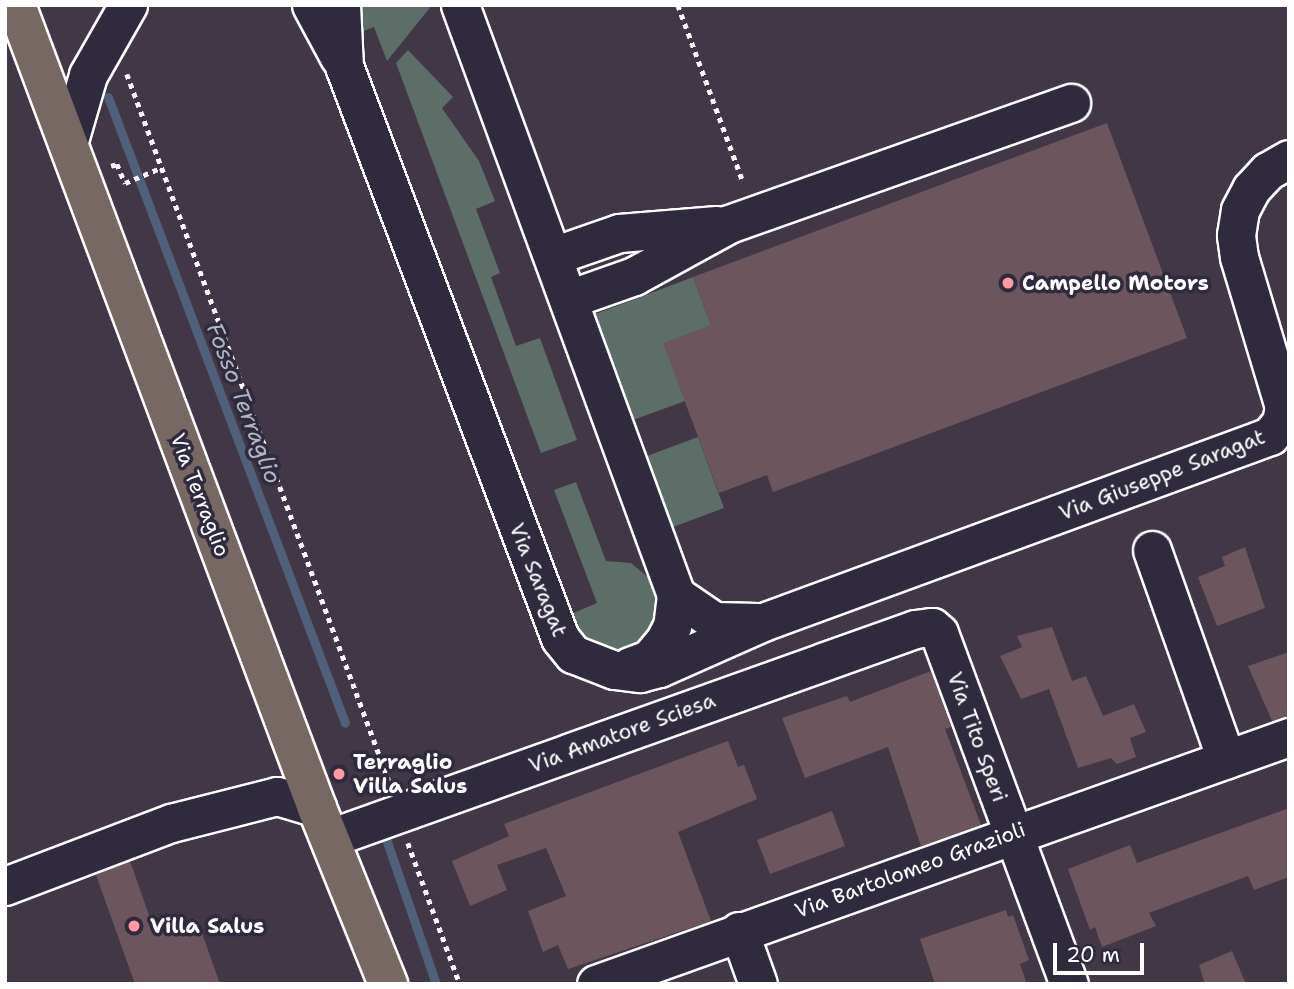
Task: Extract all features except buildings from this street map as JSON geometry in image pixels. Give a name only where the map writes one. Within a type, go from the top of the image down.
[{"type":"main road","name":"Via Terraglio","points":[[16,5],[323,823],[387,984]]},
{"type":"street","points":[[68,144],[88,75],[128,5]]},
{"type":"street","points":[[311,5],[344,66]]},
{"type":"street","name":"Via Saragat","points":[[341,5],[344,66],[559,638],[573,654],[614,670]]},
{"type":"street","points":[[460,5],[676,595],[672,626],[665,640],[649,659],[614,670]]},
{"type":"street","points":[[569,299],[634,276],[729,224],[1071,103]]},
{"type":"street","name":"Via Giuseppe Saragat","points":[[614,670],[640,673],[659,668],[763,622],[1270,436],[1281,422],[1284,407],[1239,257],[1236,235],[1240,211],[1251,189],[1268,171],[1289,159]]},
{"type":"street","points":[[553,256],[619,233],[729,224]]},
{"type":"street","points":[[1152,550],[1226,758]]},
{"type":"street","points":[[676,595],[714,621],[763,622]]},
{"type":"street","name":"Via Tito Speri","points":[[915,629],[932,627],[939,633],[1069,984]]},
{"type":"street","name":"Via Amatore Sciesa","points":[[323,823],[398,812],[915,629]]},
{"type":"street","name":"Via Bartolomeo Grazioli","points":[[596,984],[1289,737]]},
{"type":"street","points":[[5,886],[171,823],[277,796],[323,823]]},
{"type":"street","points":[[739,931],[758,984]]},
{"type":"path","points":[[678,5],[743,182]]},
{"type":"path","points":[[127,71],[460,984]]},
{"type":"path","points":[[125,183],[162,169]]},
{"type":"green space","points":[[351,5],[432,5],[387,61],[374,27],[353,35]]},
{"type":"green space","points":[[408,50],[453,97],[442,108],[479,161],[495,201],[476,209],[500,273],[491,277],[516,346],[540,338],[577,440],[541,453],[396,63]]},
{"type":"green space","points":[[693,277],[711,325],[685,401],[633,420],[593,315]]},
{"type":"green space","points":[[698,437],[724,508],[673,527],[647,456]]},
{"type":"green space","points":[[576,482],[606,561],[631,563],[650,579],[660,602],[657,623],[642,643],[619,652],[597,649],[580,637],[569,615],[597,603],[554,490]]},
{"type":"waterway","name":"Fosso Terraglio","points":[[108,97],[345,723]]},
{"type":"waterway","name":"Fosso Terraglio","points":[[384,833],[436,984]]},
{"type":"place","name":"Campello Motors","points":[[1008,283]]},
{"type":"place","name":"Terraglio Villa Salus","points":[[339,774]]},
{"type":"place","name":"Villa Salus","points":[[134,926]]}]
